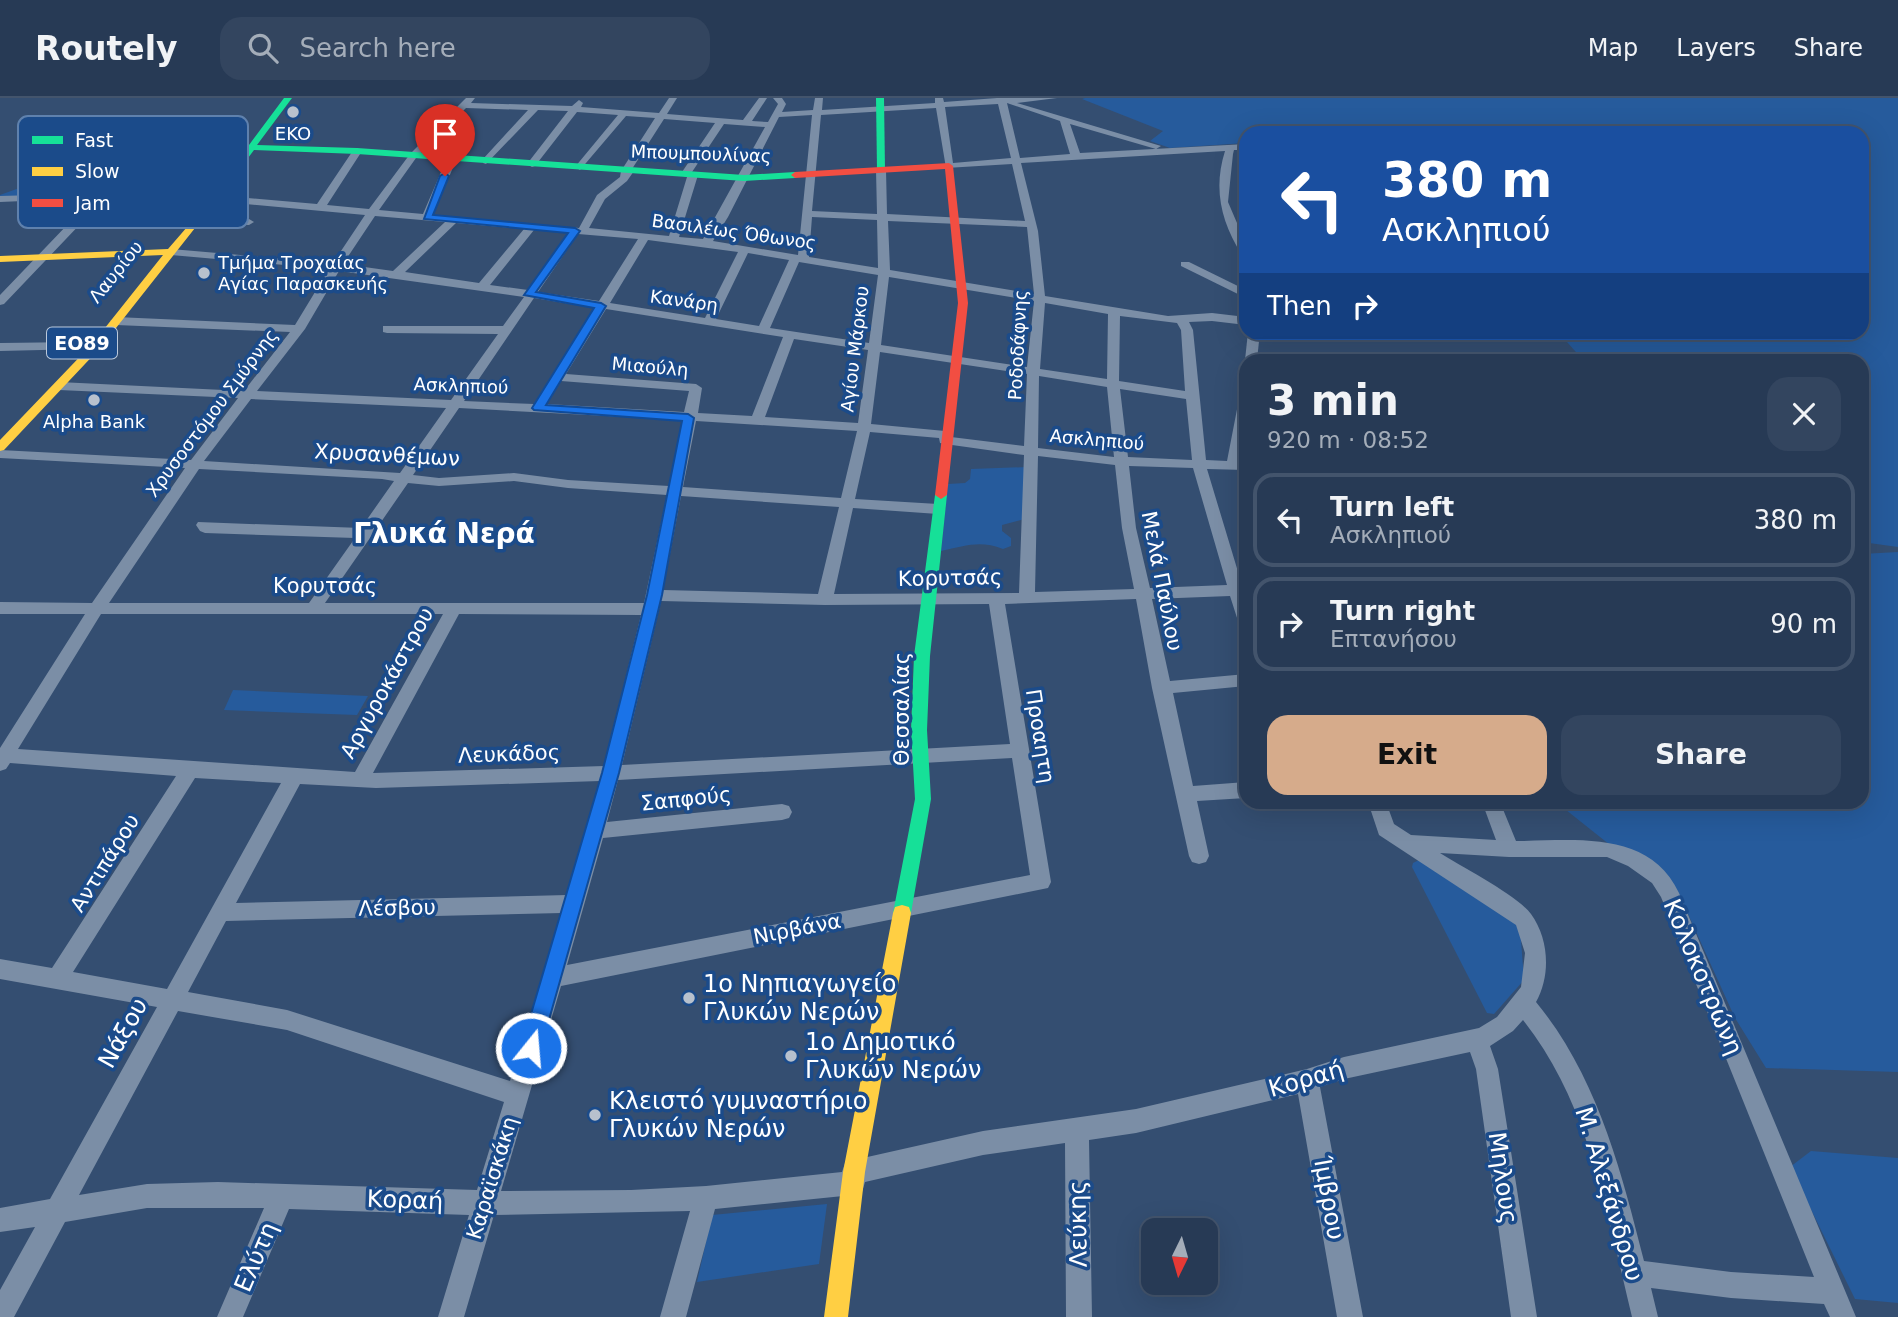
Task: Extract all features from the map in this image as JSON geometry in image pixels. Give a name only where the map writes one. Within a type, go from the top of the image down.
[{"type":"street","name":"Λαυρίου","points":[[248,142],[277,98]]},
{"type":"street","name":"Λαυρίου","points":[[248,143],[288,98]]},
{"type":"street","points":[[532,164],[582,98]]},
{"type":"street","points":[[315,606],[529,295],[607,191],[624,179],[673,98]]},
{"type":"street","points":[[747,123],[763,98]]},
{"type":"street","points":[[706,243],[744,178],[782,104],[778,98]]},
{"type":"street","points":[[764,330],[799,259],[808,214],[819,98]]},
{"type":"street","points":[[468,102],[747,123],[879,103],[1050,98]]},
{"type":"street","points":[[1001,100],[1166,150]]},
{"type":"street","name":"Ροδοδάφνης","points":[[1001,100],[1031,224],[1041,299],[1033,372],[1027,598]]},
{"type":"street","name":"Θεσσαλίας","points":[[836,1317],[854,1178],[923,799],[920,679],[945,438],[958,360],[963,287],[940,101]]},
{"type":"street","name":"Χρυσοστόμου Σμύρνης","points":[[2,758],[96,608],[194,464],[299,329],[336,266],[373,212],[414,156],[468,102]]},
{"type":"street","name":"Αγίου Μάρκου","points":[[825,600],[864,428],[884,274],[879,103]]},
{"type":"street","points":[[486,161],[536,107]]},
{"type":"street","points":[[580,167],[625,113]]},
{"type":"street","points":[[1064,120],[1076,156]]},
{"type":"street","points":[[673,239],[689,175],[722,121]]},
{"type":"street","name":"Μπουμπουλίνας","points":[[248,146],[744,178],[1239,147]]},
{"type":"street","points":[[1231,147],[1226,173],[1227,192],[1223,202],[1239,241]]},
{"type":"street","points":[[320,208],[357,152]]},
{"type":"street","points":[[427,217],[452,158]]},
{"type":"street","points":[[0,200],[18,199]]},
{"type":"street","name":"Βασιλέως Όθωνος","points":[[248,201],[673,239],[1182,321],[1207,317],[1239,320]]},
{"type":"street","points":[[808,214],[1031,224]]},
{"type":"street","points":[[396,274],[453,220]]},
{"type":"street","points":[[482,287],[531,227]]},
{"type":"street","points":[[0,302],[70,228]]},
{"type":"street","name":"Λαυρίου","points":[[0,447],[116,321],[182,228]]},
{"type":"street","name":"Λαυρίου","points":[[0,429],[188,228]]},
{"type":"street","points":[[538,408],[645,237]]},
{"type":"street","points":[[709,322],[744,250]]},
{"type":"street","points":[[0,259],[164,252]]},
{"type":"street","name":"Κανάρη","points":[[164,252],[336,266],[396,274],[1191,397]]},
{"type":"street","points":[[1185,264],[1239,291]]},
{"type":"street","name":"Μελά Παύλου","points":[[1114,311],[1113,384],[1120,462],[1142,595],[1199,856]]},
{"type":"street","points":[[116,321],[299,329]]},
{"type":"street","points":[[1182,321],[1187,330],[1199,464],[1239,585]]},
{"type":"street","points":[[387,329],[507,330]]},
{"type":"street","points":[[757,420],[790,334]]},
{"type":"street","points":[[0,347],[79,346]]},
{"type":"street","name":"Μιαούλη","points":[[559,377],[696,388]]},
{"type":"street","name":"Ασκληπιού","points":[[59,386],[757,420],[864,428],[1032,453],[1120,462],[1239,465]]},
{"type":"street","name":"Καραϊσκάκη","points":[[450,1317],[575,904],[611,773],[653,602],[696,388]]},
{"type":"street","name":"Χρυσανθέμων","points":[[0,454],[194,464],[448,482],[533,478],[568,484],[675,489],[938,509]]},
{"type":"street","points":[[202,524],[205,528],[249,531],[365,533]]},
{"type":"street","name":"Κορυτσάς","points":[[0,608],[454,608],[653,602],[1027,598],[1239,591]]},
{"type":"street","name":"Προαητη","points":[[996,598],[1041,881]]},
{"type":"street","name":"Αργυροκάστρου","points":[[360,780],[454,608]]},
{"type":"street","points":[[1161,688],[1239,681]]},
{"type":"street","name":"Λευκάδος","points":[[2,758],[360,780],[611,773],[1019,751]]},
{"type":"street","name":"Αντιπάρου","points":[[57,979],[190,770]]},
{"type":"street","name":"Νάξου","points":[[0,1316],[54,1212],[294,777]]},
{"type":"street","points":[[1186,794],[1239,790]]},
{"type":"street","name":"Κοραή","points":[[0,1220],[147,1196],[218,1194],[484,1203],[631,1202],[706,1198],[854,1178],[983,1143],[1149,1118],[1307,1080],[1344,1068],[1477,1040],[1505,1024],[1532,988],[1534,943],[1523,919],[1386,829],[1379,809]]},
{"type":"street","points":[[1494,809],[1508,849]]},
{"type":"street","name":"Σαπφούς","points":[[594,831],[782,812]]},
{"type":"street","name":"Κολοκοτρώνη","points":[[1409,844],[1508,849],[1608,849],[1635,860],[1659,877],[1669,893],[1843,1317]]},
{"type":"street","name":"Νιρβάνα","points":[[552,978],[1041,881]]},
{"type":"street","name":"Λέσβου","points":[[220,912],[575,904]]},
{"type":"street","points":[[0,969],[287,1020],[517,1095]]},
{"type":"street","name":"Μ. Αλεξάνδρου","points":[[1523,1003],[1553,1043],[1581,1099],[1602,1156],[1646,1317]]},
{"type":"street","name":"Μηλους","points":[[1477,1040],[1487,1069],[1524,1317]]},
{"type":"street","name":"Ίμβρου","points":[[1307,1080],[1350,1317]]},
{"type":"street","name":"Λεύκης","points":[[1077,1130],[1079,1317]]},
{"type":"street","name":"Ελύτη","points":[[230,1317],[282,1196]]},
{"type":"street","points":[[673,1317],[706,1198]]},
{"type":"street","points":[[1634,1273],[1731,1285],[1832,1290]]},
{"type":"shaded area","points":[[1898,98],[1898,547],[1869,543],[1869,354],[1578,354],[1565,340],[1869,340],[1869,126],[1239,126],[1239,143],[1170,148],[1150,141],[1163,131],[1082,99]]},
{"type":"shaded area","points":[[18,188],[18,198],[0,199],[0,195]]},
{"type":"shaded area","points":[[1027,467],[1025,519],[1002,525],[1002,531],[1011,538],[1011,546],[1003,549],[972,545],[941,551],[948,484],[965,483],[970,479],[971,469]]},
{"type":"shaded area","points":[[1898,552],[1898,1072],[1766,1068],[1735,1018],[1683,903],[1565,809],[1869,809],[1869,554]]},
{"type":"shaded area","points":[[233,690],[368,696],[357,715],[224,710]]},
{"type":"shaded area","points":[[1421,859],[1520,927],[1524,980],[1494,1014],[1487,1013],[1412,867],[1413,863]]},
{"type":"shaded area","points":[[1811,1151],[1898,1158],[1898,1303],[1855,1299],[1790,1167]]},
{"type":"shaded area","points":[[827,1204],[819,1264],[697,1282],[712,1215]]},
{"type":"traffic: fast","points":[[248,152],[288,98]]},
{"type":"traffic: fast","points":[[880,98],[881,170]]},
{"type":"traffic: fast","points":[[248,147],[357,151],[744,178],[795,175]]},
{"type":"traffic: fast","points":[[902,913],[923,799],[919,730],[922,656],[941,495]]},
{"type":"traffic: slow","points":[[0,447],[97,345],[190,228]]},
{"type":"traffic: slow","points":[[0,259],[171,252]]},
{"type":"traffic: slow","points":[[836,1317],[854,1172],[902,913]]},
{"type":"traffic: jam","points":[[795,175],[949,166],[963,303],[941,495]]},
{"type":"place","name":"EKO","points":[[293,112]]},
{"type":"place","name":"Τμήμα Τροχαίας Αγίας Παρασκευής","points":[[204,273]]},
{"type":"place","name":"Alpha Bank","points":[[94,400]]},
{"type":"place","name":"1ο Νηπιαγωγείο Γλυκών Νερών","points":[[689,998]]},
{"type":"place","name":"1ο Δημοτικό Γλυκών Νερών","points":[[791,1056]]},
{"type":"place","name":"Κλειστό γυμναστήριο Γλυκών Νερών","points":[[595,1115]]},
{"type":"district","name":"Γλυκά Νερά","points":[[444,533]]},
{"type":"route","points":[[445,176],[427,217],[575,231],[529,295],[601,306],[538,408],[688,418],[654,595],[611,773],[531,1048]]}]
